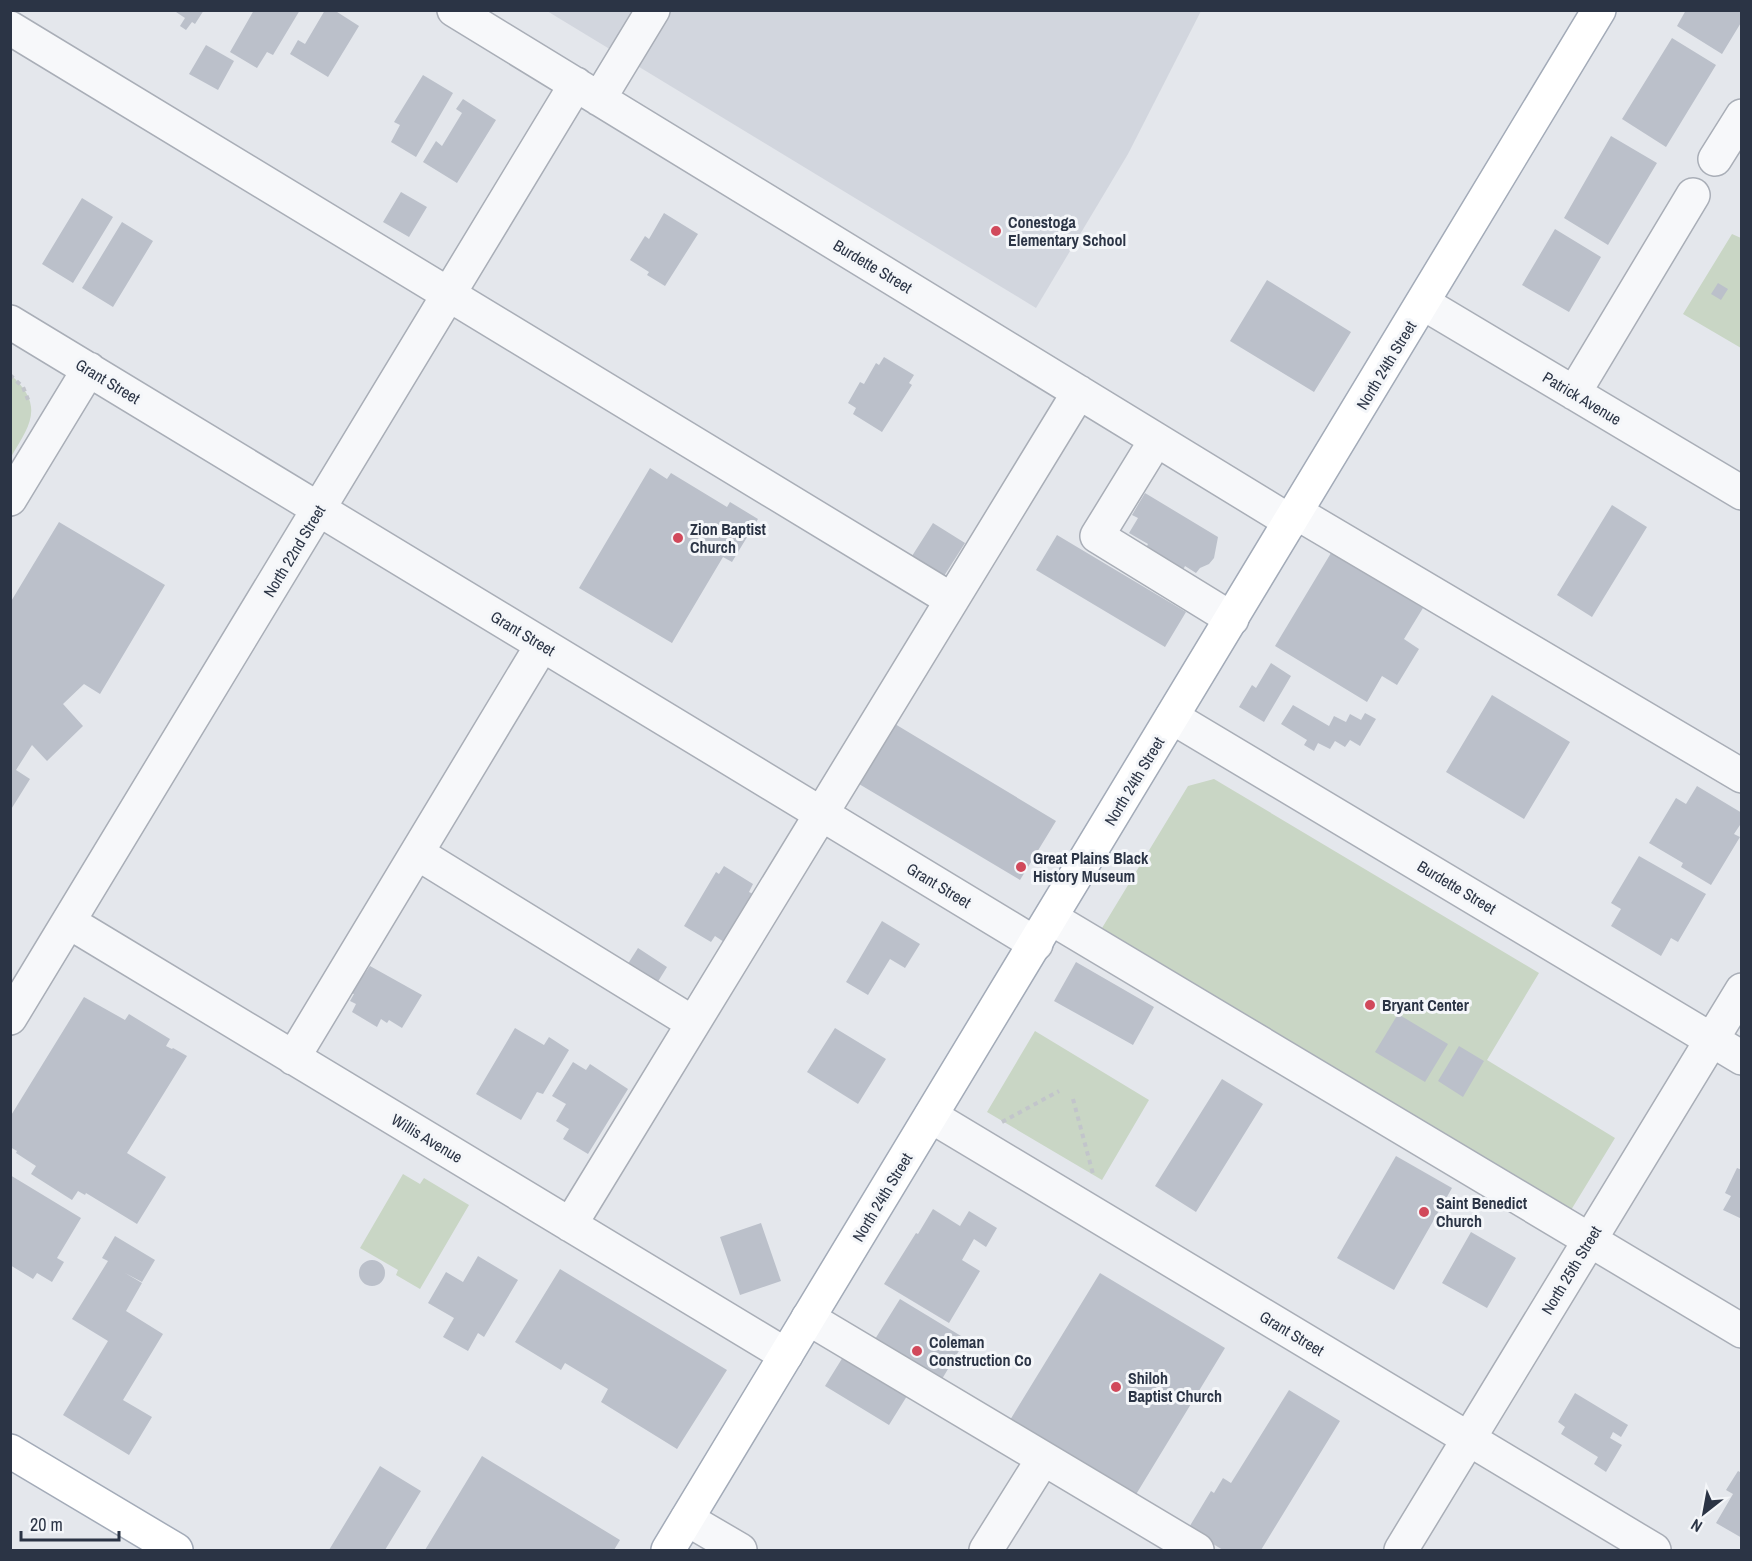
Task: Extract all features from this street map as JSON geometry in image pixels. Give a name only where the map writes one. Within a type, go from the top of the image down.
[{"type":"main road","name":"North 24th Street","points":[[668,1551],[1599,10]]},
{"type":"main road","points":[[10,1451],[176,1551]]},
{"type":"street","name":"Burdette Street","points":[[454,10],[1156,440],[1294,517],[1742,776]]},
{"type":"street","name":"North 22nd Street","points":[[10,1018],[449,293],[588,92],[653,10]]},
{"type":"street","points":[[10,28],[952,600]]},
{"type":"street","points":[[1715,159],[1742,116]]},
{"type":"street","points":[[1574,393],[1693,195]]},
{"type":"street","name":"Patrick Avenue","points":[[1423,303],[1742,493]]},
{"type":"street","name":"Grant Street","points":[[10,322],[821,814],[1044,931],[1589,1241],[1742,1331]]},
{"type":"street","points":[[10,499],[89,369]]},
{"type":"street","points":[[570,1225],[1079,392]]},
{"type":"street","points":[[1156,440],[1097,536],[1232,619]]},
{"type":"street","points":[[293,1058],[543,645]]},
{"type":"street","name":"Burdette Street","points":[[1172,717],[1742,1058]]},
{"type":"street","points":[[417,853],[693,1023]]},
{"type":"street","name":"Willis Avenue","points":[[69,921],[786,1355]]},
{"type":"street","name":"North 25th Street","points":[[1401,1551],[1742,990]]},
{"type":"street","name":"Grant Street","points":[[931,1116],[1654,1551]]},
{"type":"street","points":[[808,1318],[1197,1551]]},
{"type":"street","points":[[986,1551],[1043,1459]]},
{"type":"street","points":[[687,1519],[740,1551]]},
{"type":"path","points":[[999,1124],[1059,1091]]},
{"type":"path","points":[[1072,1099],[1095,1182]]},
{"type":"shaded area","name":"Conestoga Elementary School","points":[[547,11],[1201,11],[1128,154],[1036,308]]},
{"type":"green space","points":[[1732,234],[1741,238],[1741,348],[1683,314]]},
{"type":"green space","points":[[11,375],[28,396],[31,416],[24,435],[11,457]]},
{"type":"green space","name":"Bryant Center","points":[[1214,779],[1539,973],[1487,1060],[1615,1138],[1568,1215],[1099,933],[1188,786]]},
{"type":"green space","points":[[1035,1031],[1149,1100],[1102,1180],[987,1112]]},
{"type":"green space","points":[[403,1174],[420,1184],[424,1178],[469,1205],[420,1289],[396,1275],[398,1270],[360,1248]]},
{"type":"building","points":[[173,10],[204,10],[195,24],[192,22],[186,30],[180,26],[185,18]]},
{"type":"building","points":[[254,10],[300,10],[273,55],[267,52],[257,68],[230,52]]},
{"type":"building","points":[[325,10],[334,10],[359,26],[328,77],[290,54],[298,40],[305,44]]},
{"type":"building","points":[[1686,10],[1742,10],[1742,21],[1722,54],[1677,26]]},
{"type":"building","points":[[1672,38],[1716,65],[1666,147],[1622,119]]},
{"type":"building","points":[[206,45],[234,61],[218,90],[189,74]]},
{"type":"building","points":[[423,75],[453,93],[416,157],[391,142],[400,125],[394,122]]},
{"type":"building","points":[[463,99],[496,120],[457,183],[423,162],[436,141],[442,146],[462,113],[456,109]]},
{"type":"building","points":[[1611,136],[1657,163],[1608,245],[1564,218]]},
{"type":"building","points":[[401,192],[427,207],[409,237],[383,222]]},
{"type":"building","points":[[82,198],[113,217],[73,283],[42,264]]},
{"type":"building","points":[[664,213],[698,234],[665,286],[647,275],[649,272],[630,260],[645,236],[649,239]]},
{"type":"building","points":[[122,222],[153,241],[113,307],[82,288]]},
{"type":"building","points":[[1555,229],[1601,257],[1569,312],[1522,285]]},
{"type":"building","points":[[1267,280],[1351,332],[1314,392],[1230,341]]},
{"type":"building","points":[[1718,283],[1728,289],[1721,300],[1711,294]]},
{"type":"building","points":[[884,357],[914,375],[909,383],[912,385],[882,432],[853,414],[856,408],[848,403],[860,382],[864,384],[876,363],[879,365]]},
{"type":"building","name":"Zion Baptist Church","points":[[650,468],[667,479],[671,473],[727,507],[730,502],[758,519],[732,562],[723,557],[672,643],[579,588]]},
{"type":"building","points":[[1145,493],[1218,537],[1214,558],[1209,564],[1200,568],[1196,573],[1185,566],[1182,572],[1145,550],[1148,544],[1129,533],[1138,518],[1132,515]]},
{"type":"building","points":[[1612,505],[1647,527],[1592,617],[1557,595]]},
{"type":"building","points":[[59,522],[165,585],[100,694],[84,684],[63,704],[83,726],[47,761],[32,745],[16,770],[30,779],[10,811],[10,603]]},
{"type":"building","points":[[933,523],[965,543],[944,576],[912,556]]},
{"type":"building","points":[[1057,535],[1186,612],[1165,647],[1036,570]]},
{"type":"building","points":[[1331,553],[1423,608],[1404,639],[1419,649],[1397,685],[1382,676],[1367,702],[1275,646]]},
{"type":"building","points":[[1271,663],[1291,676],[1264,722],[1239,707],[1252,685],[1256,688]]},
{"type":"building","points":[[1492,695],[1570,742],[1524,819],[1446,772]]},
{"type":"building","points":[[1293,705],[1329,726],[1334,716],[1346,722],[1350,714],[1361,720],[1365,713],[1376,719],[1360,746],[1350,740],[1345,747],[1335,741],[1330,749],[1318,743],[1314,751],[1304,745],[1307,740],[1281,724]]},
{"type":"building","points":[[890,721],[1056,821],[1020,880],[854,781]]},
{"type":"building","points":[[1697,786],[1742,813],[1742,822],[1734,834],[1740,837],[1711,885],[1681,867],[1683,863],[1649,843],[1676,798],[1686,804]]},
{"type":"building","points":[[1639,856],[1706,894],[1678,942],[1671,938],[1661,956],[1611,926],[1621,909],[1611,903]]},
{"type":"building","points":[[724,866],[753,884],[749,892],[753,894],[724,942],[715,936],[711,942],[684,926],[716,872],[719,874]]},
{"type":"building","points":[[882,921],[920,944],[905,968],[890,959],[868,995],[846,982]]},
{"type":"building","points":[[638,948],[667,967],[654,988],[624,970]]},
{"type":"building","points":[[1076,962],[1154,1007],[1133,1045],[1054,1001]]},
{"type":"building","points":[[370,966],[422,995],[402,1028],[389,1020],[387,1023],[381,1019],[377,1027],[352,1012],[356,1004],[350,1001],[354,994],[351,993]]},
{"type":"building","points":[[84,997],[125,1020],[129,1014],[170,1039],[166,1046],[187,1056],[127,1153],[166,1177],[137,1224],[86,1193],[85,1195],[78,1191],[72,1200],[31,1174],[36,1166],[10,1147],[10,1117]]},
{"type":"building","points":[[1398,1014],[1448,1044],[1425,1082],[1375,1052]]},
{"type":"building","points":[[515,1028],[544,1045],[549,1037],[569,1050],[543,1094],[537,1092],[521,1120],[476,1094]]},
{"type":"building","points":[[835,1028],[886,1059],[858,1104],[807,1072]]},
{"type":"building","points":[[1459,1046],[1484,1061],[1463,1097],[1438,1081]]},
{"type":"building","points":[[573,1062],[586,1070],[590,1064],[628,1089],[588,1154],[563,1139],[569,1129],[556,1121],[566,1104],[552,1096]]},
{"type":"building","points":[[1222,1079],[1263,1104],[1196,1212],[1155,1186]]},
{"type":"building","points":[[1396,1156],[1452,1188],[1394,1290],[1337,1258]]},
{"type":"building","points":[[1737,1168],[1742,1170],[1742,1219],[1723,1210],[1731,1196],[1725,1193]]},
{"type":"building","points":[[10,1175],[81,1218],[57,1258],[64,1262],[52,1282],[37,1273],[33,1279],[10,1265]]},
{"type":"building","points":[[933,1209],[960,1226],[969,1211],[997,1228],[986,1247],[974,1239],[962,1260],[980,1271],[949,1323],[884,1284]]},
{"type":"building","points":[[761,1223],[781,1281],[740,1295],[720,1237]]},
{"type":"building","points":[[1471,1232],[1516,1258],[1487,1308],[1442,1283]]},
{"type":"building","points":[[115,1236],[155,1260],[142,1282],[125,1273],[142,1283],[126,1311],[163,1334],[123,1400],[152,1417],[129,1455],[63,1415],[108,1341],[72,1319],[108,1261],[102,1258]]},
{"type":"building","points":[[478,1256],[518,1280],[484,1337],[478,1333],[468,1351],[443,1337],[454,1318],[428,1303],[446,1272],[463,1282]]},
{"type":"building","points":[[372,1260],[381,1264],[385,1273],[381,1282],[372,1286],[363,1282],[359,1273],[363,1264]]},
{"type":"building","points":[[560,1269],[727,1370],[677,1449],[601,1402],[608,1389],[565,1363],[561,1370],[515,1342]]},
{"type":"building","name":"Shiloh Baptist Church","points":[[1100,1273],[1225,1348],[1132,1501],[1007,1425]]},
{"type":"building","points":[[900,1299],[966,1339],[939,1384],[872,1344]]},
{"type":"building","points":[[843,1357],[907,1396],[889,1425],[825,1386]]},
{"type":"building","points":[[1289,1390],[1340,1421],[1261,1550],[1223,1550],[1188,1529],[1211,1491],[1214,1493],[1223,1478],[1231,1483]]},
{"type":"building","points":[[1575,1393],[1628,1425],[1621,1437],[1613,1432],[1610,1438],[1622,1445],[1606,1472],[1594,1464],[1598,1457],[1561,1434],[1565,1427],[1558,1422]]},
{"type":"building","points":[[482,1456],[620,1540],[614,1550],[425,1550]]},
{"type":"building","points":[[380,1466],[421,1491],[385,1550],[329,1550]]},
{"type":"building","points":[[1738,1471],[1742,1473],[1742,1538],[1716,1523],[1733,1494],[1726,1490]]},
{"type":"place","name":"Conestoga Elementary School","points":[[996,231]]},
{"type":"place","name":"Zion Baptist Church","points":[[678,538]]},
{"type":"place","name":"Great Plains Black History Museum","points":[[1021,867]]},
{"type":"place","name":"Bryant Center","points":[[1370,1005]]},
{"type":"place","name":"Saint Benedict Church","points":[[1424,1212]]},
{"type":"place","name":"Coleman Construction Co","points":[[917,1351]]},
{"type":"place","name":"Shiloh Baptist Church","points":[[1116,1387]]}]
